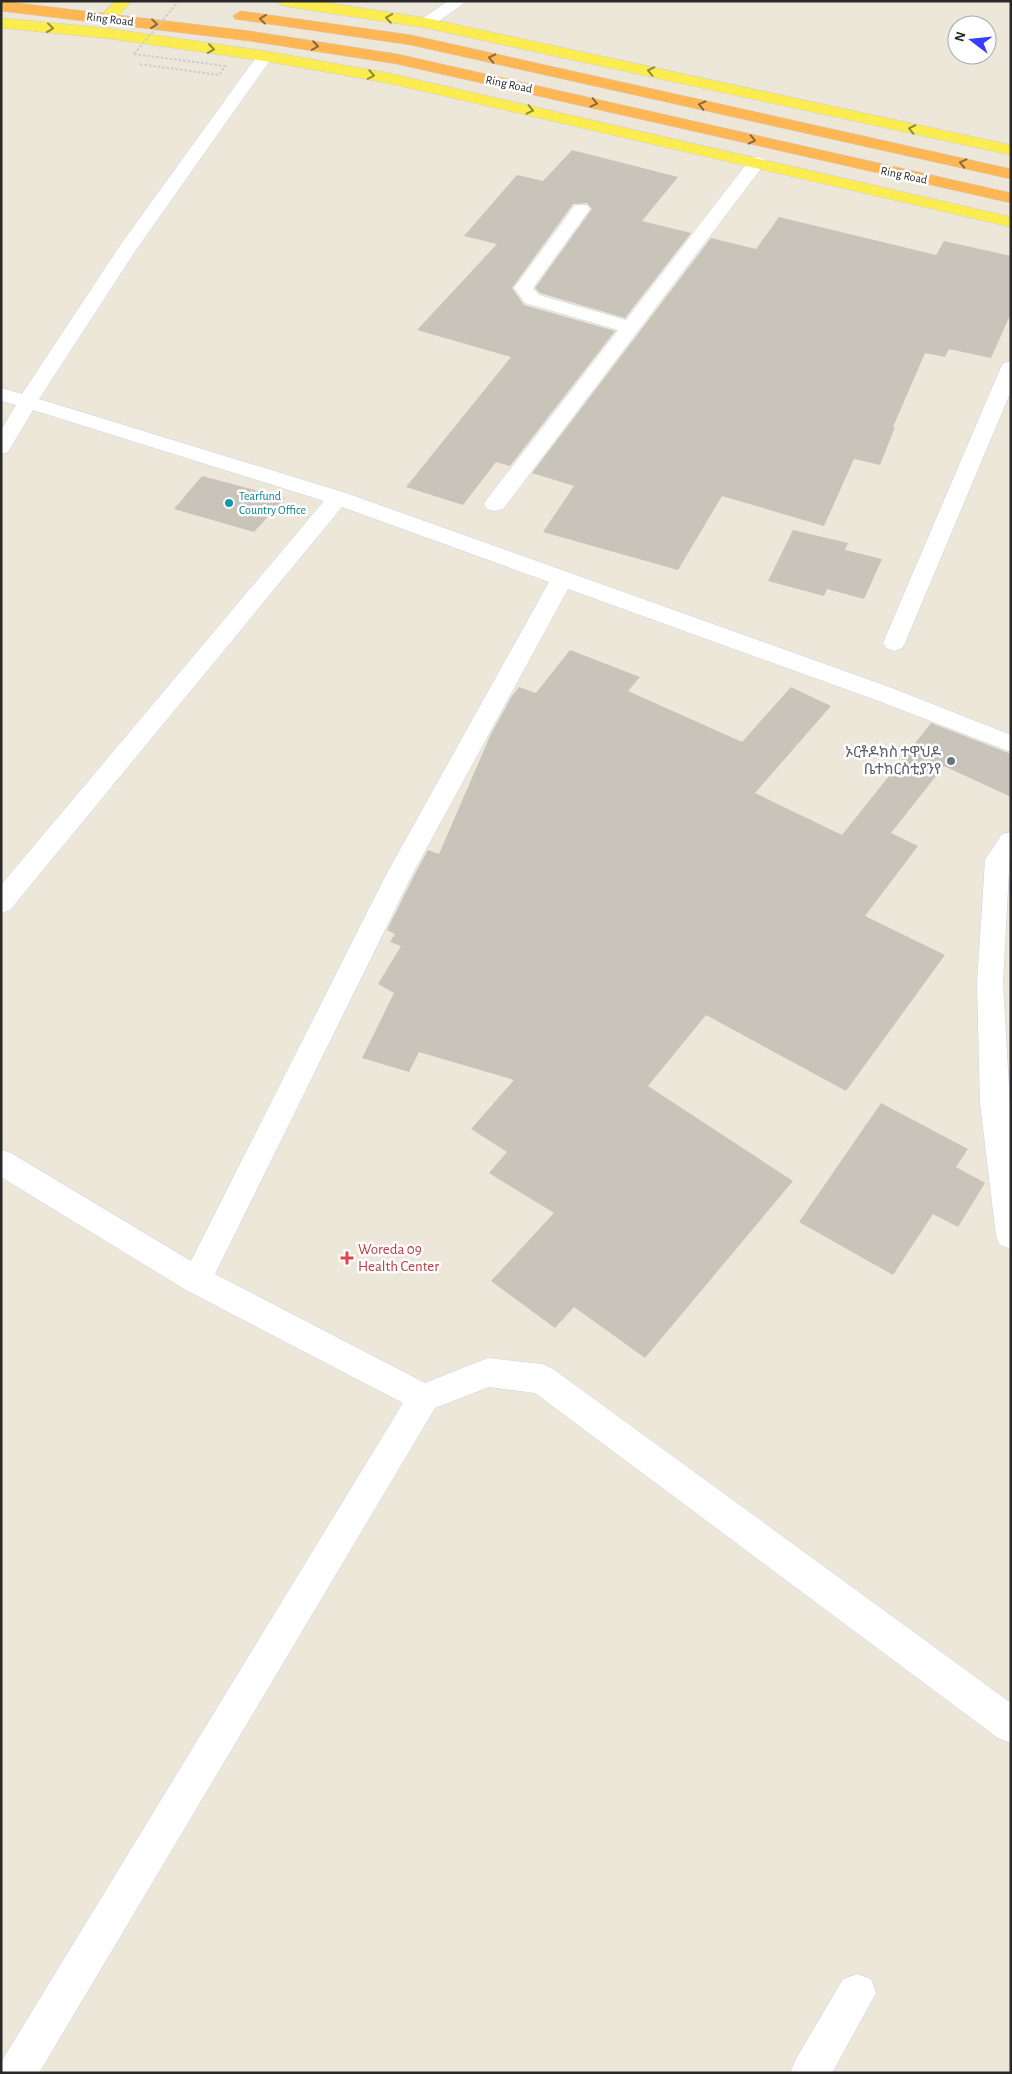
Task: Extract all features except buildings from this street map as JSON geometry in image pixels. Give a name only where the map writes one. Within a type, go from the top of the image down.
[{"type":"highway","name":"Ring Road","points":[[1,6],[250,36],[397,59],[1011,198]]},
{"type":"highway","name":"Ring Road","points":[[224,14],[411,40],[1011,174]]},
{"type":"main road","points":[[284,1],[426,24],[1011,150]]},
{"type":"main road","points":[[107,18],[129,2]]},
{"type":"main road","points":[[1,23],[105,33],[265,56],[388,78],[1011,222]]},
{"type":"street","points":[[426,24],[459,1]]},
{"type":"street","points":[[1,448],[27,401],[106,281],[265,56]]},
{"type":"street","points":[[495,504],[632,328],[757,162]]},
{"type":"street","points":[[581,209],[523,288],[532,299],[632,328]]},
{"type":"street","points":[[894,643],[1011,367]]},
{"type":"street","points":[[1,394],[338,498],[884,694],[1011,744]]},
{"type":"street","points":[[1,903],[246,612],[338,498]]},
{"type":"street","points":[[197,1280],[400,873],[562,579]]},
{"type":"street","points":[[1011,841],[998,860],[990,983],[994,1103],[1011,1236]]},
{"type":"street","points":[[1,1162],[197,1280],[424,1398]]},
{"type":"street","points":[[16,2073],[424,1398],[488,1372],[542,1379],[1011,1725]]},
{"type":"street","points":[[810,2073],[857,1993]]},
{"type":"path","points":[[139,64],[219,75],[225,66],[134,54],[179,1]]},
{"type":"place","name":"Tearfund Country Office","points":[[229,503]]},
{"type":"place","name":"ኦርቶዶክስ ተዋህዶ ቤተክርስቲያንየ","points":[[951,761]]},
{"type":"place","name":"Woreda 09 Health Center","points":[[347,1258]]}]
